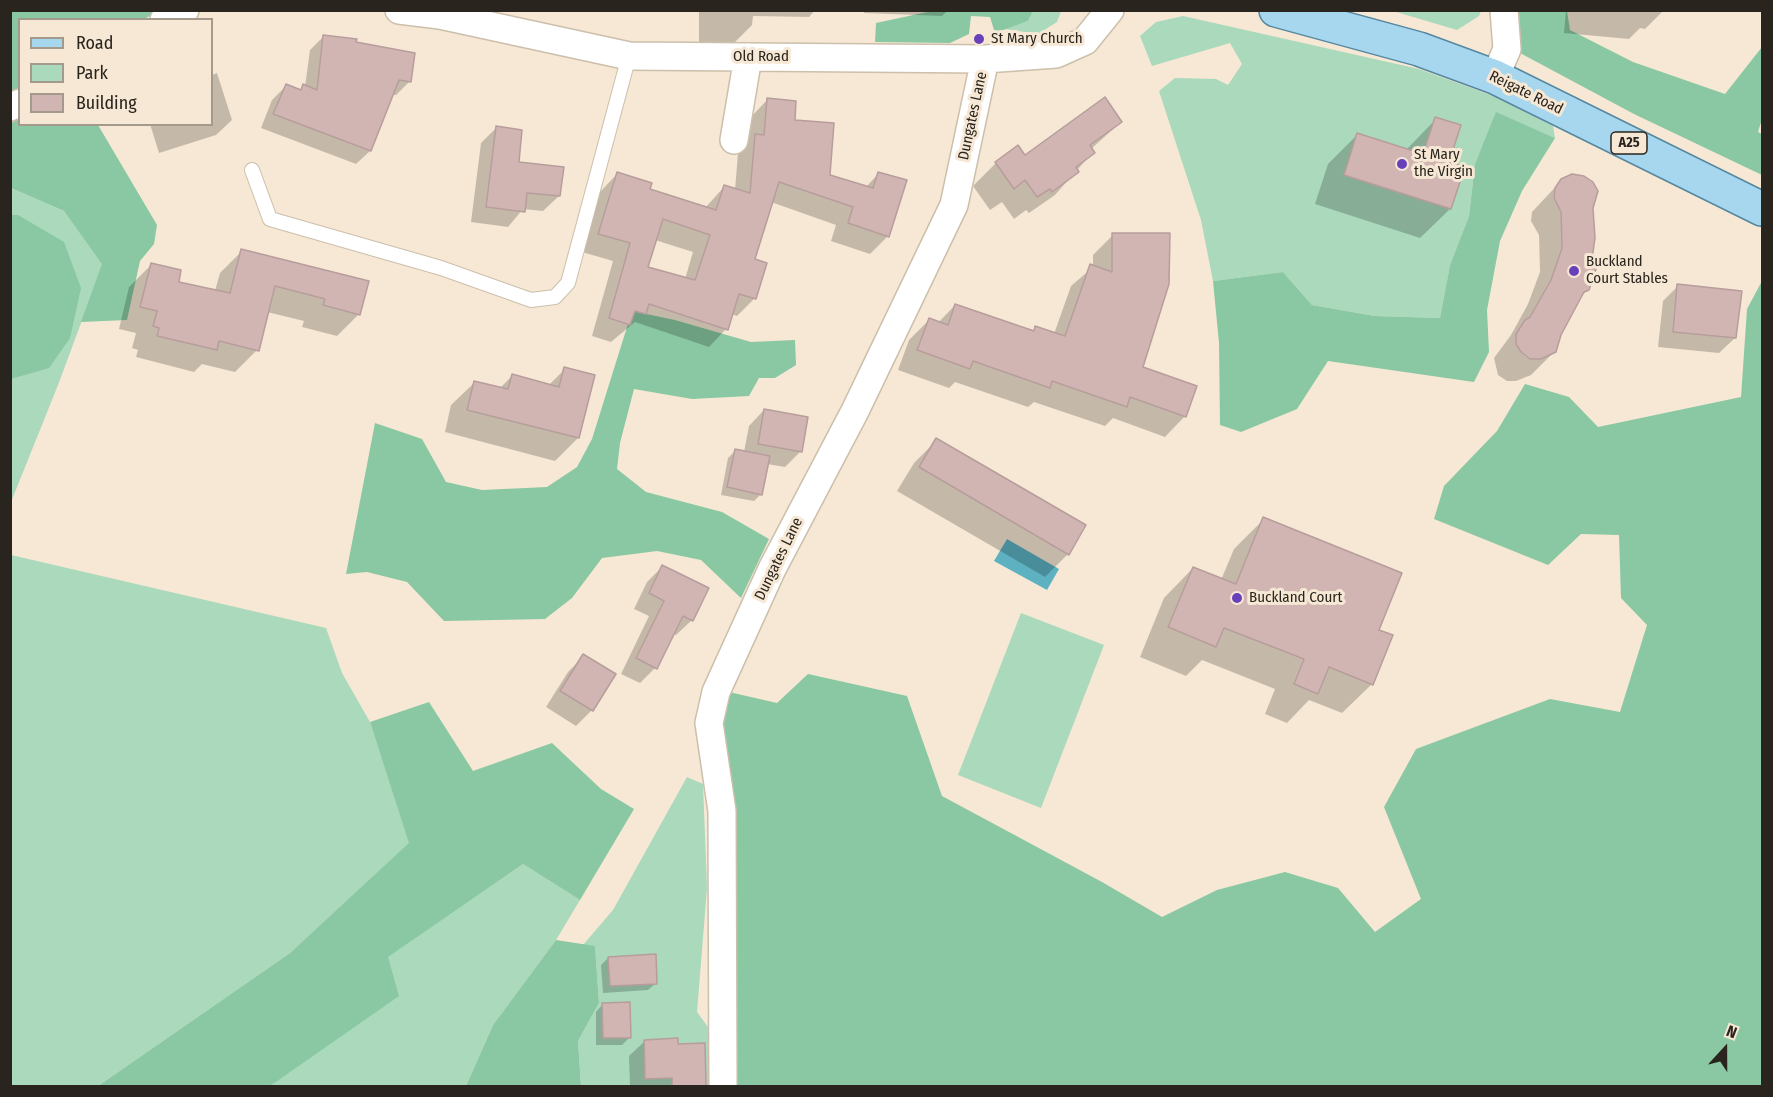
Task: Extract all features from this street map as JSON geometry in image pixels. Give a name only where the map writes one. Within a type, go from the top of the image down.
[{"type":"main road","name":"Reigate Road","points":[[1276,10],[1419,49],[1495,77],[1762,209]]},
{"type":"street","points":[[168,18],[185,10]]},
{"type":"street","name":"Old Road","points":[[399,10],[440,15],[628,56],[985,59],[1056,54],[1085,41],[1110,10]]},
{"type":"street","points":[[1495,77],[1507,49],[1504,10]]},
{"type":"street","points":[[734,140],[748,57]]},
{"type":"street","name":"Dungates Lane","points":[[723,1086],[722,811],[709,723],[716,692],[772,569],[855,411],[954,205],[985,59]]},
{"type":"lane","points":[[252,170],[270,219],[441,268],[531,300],[555,297],[568,283],[628,56]]},
{"type":"green space","points":[[11,11],[160,11],[146,18],[18,18],[18,88],[11,92]]},
{"type":"green space","points":[[932,11],[1033,11],[1028,21],[995,33],[990,17],[971,16],[969,34],[950,43],[875,42],[876,23]]},
{"type":"green space","points":[[1033,11],[1061,11],[1057,22],[1038,34],[1005,29],[1028,21]]},
{"type":"green space","points":[[1393,11],[1481,11],[1479,16],[1457,30]]},
{"type":"green space","points":[[1519,11],[1567,11],[1570,30],[1633,62],[1725,94],[1762,47],[1762,119],[1758,132],[1762,134],[1762,175],[1634,114],[1520,53]]},
{"type":"green space","points":[[1183,16],[1419,69],[1496,97],[1553,126],[1555,138],[1497,113],[1475,164],[1469,216],[1450,265],[1440,318],[1375,316],[1312,305],[1283,272],[1213,281],[1201,220],[1159,91],[1175,78],[1216,79],[1228,85],[1242,64],[1230,43],[1152,66],[1140,36],[1156,22]]},
{"type":"green space","points":[[1496,112],[1555,138],[1522,191],[1500,241],[1487,310],[1489,352],[1474,382],[1328,361],[1297,409],[1241,432],[1220,425],[1219,343],[1213,281],[1283,272],[1312,305],[1375,316],[1440,318],[1450,265],[1469,216],[1475,164]]},
{"type":"green space","points":[[18,120],[18,126],[99,126],[157,225],[154,244],[140,261],[127,320],[81,322],[102,264],[64,211],[11,188],[11,123]]},
{"type":"green space","points":[[11,188],[64,211],[103,264],[11,502]]},
{"type":"green space","points":[[11,215],[18,215],[64,242],[81,288],[70,338],[49,368],[11,379]]},
{"type":"green space","points":[[1762,281],[1762,1086],[733,1086],[718,729],[729,692],[777,703],[808,674],[907,696],[942,796],[1162,917],[1217,890],[1285,872],[1338,888],[1375,932],[1421,899],[1384,807],[1416,749],[1550,699],[1620,712],[1647,625],[1621,598],[1619,535],[1581,534],[1548,565],[1434,519],[1444,486],[1497,431],[1525,384],[1569,397],[1598,427],[1741,397],[1747,309]]},
{"type":"green space","points":[[632,311],[675,320],[751,342],[795,340],[796,365],[775,378],[759,378],[749,396],[692,399],[634,389],[620,443],[617,469],[646,492],[722,512],[769,539],[741,598],[701,560],[657,551],[602,558],[572,598],[545,619],[444,621],[407,582],[367,572],[346,574],[375,423],[422,439],[446,482],[482,490],[547,487],[577,467],[592,439]]},
{"type":"green space","points":[[11,555],[326,628],[342,673],[370,722],[410,843],[290,953],[98,1086],[11,1086]]},
{"type":"green space","points":[[1021,613],[1104,645],[1041,808],[958,775]]},
{"type":"green space","points":[[429,702],[473,771],[552,743],[601,789],[634,809],[580,900],[523,864],[388,957],[399,996],[270,1086],[98,1086],[290,953],[409,843],[370,722]]},
{"type":"green space","points":[[687,777],[703,784],[707,888],[697,1012],[711,1031],[711,1086],[581,1086],[578,1041],[599,1003],[595,947],[583,945],[613,910]]},
{"type":"green space","points":[[523,864],[580,900],[556,940],[493,1025],[466,1086],[270,1086],[284,1075],[387,957]]},
{"type":"green space","points":[[556,940],[595,946],[599,1003],[578,1041],[581,1086],[466,1086],[493,1025]]},
{"type":"water","points":[[1007,539],[1059,569],[1047,590],[994,561]]},
{"type":"building","points":[[323,35],[357,39],[356,42],[415,53],[411,82],[399,80],[371,151],[273,114],[286,84],[301,90],[303,84],[317,90]]},
{"type":"building","points":[[1105,97],[1122,122],[1090,145],[1095,153],[1076,167],[1079,172],[1052,192],[1050,189],[1037,197],[1025,180],[1014,189],[995,162],[1018,145],[1025,155]]},
{"type":"building","points":[[767,98],[796,101],[795,120],[834,123],[830,175],[873,188],[878,172],[907,180],[889,237],[848,223],[853,207],[779,182],[755,259],[767,263],[756,299],[739,294],[728,330],[649,304],[646,314],[635,311],[630,325],[609,318],[630,243],[598,234],[617,172],[652,183],[650,189],[716,210],[724,185],[750,193],[755,134],[764,135]],"holes":[[[663,219],[710,235],[695,280],[648,267]]]},
{"type":"building","name":"St Mary the Virgin","points":[[1435,117],[1461,125],[1449,162],[1465,167],[1451,209],[1344,175],[1357,133],[1423,154]]},
{"type":"building","points":[[496,126],[522,130],[519,162],[564,167],[560,196],[527,193],[525,212],[486,207]]},
{"type":"building","name":"Buckland Court Stables","points":[[1572,174],[1584,176],[1593,182],[1598,191],[1593,208],[1595,238],[1592,259],[1598,263],[1589,290],[1584,292],[1561,335],[1556,352],[1541,359],[1530,359],[1521,352],[1516,344],[1516,334],[1525,320],[1530,317],[1551,280],[1562,248],[1561,212],[1554,198],[1555,188],[1561,179]]},
{"type":"building","points":[[1112,233],[1170,233],[1169,284],[1143,367],[1197,386],[1186,417],[1130,397],[1127,407],[1052,381],[1050,388],[973,361],[970,369],[917,350],[929,318],[948,325],[955,304],[1034,331],[1035,326],[1065,336],[1090,264],[1112,272]]},
{"type":"building","points":[[241,249],[369,281],[360,315],[323,305],[325,299],[275,286],[259,351],[219,341],[217,350],[157,336],[159,328],[153,326],[157,311],[140,307],[151,263],[181,270],[179,282],[230,293]]},
{"type":"building","points":[[1677,284],[1742,291],[1736,338],[1673,332]]},
{"type":"building","points":[[564,367],[595,375],[579,438],[467,410],[474,381],[508,389],[512,374],[559,387]]},
{"type":"building","points":[[764,409],[808,417],[802,452],[758,444]]},
{"type":"building","points":[[936,438],[1086,525],[1069,555],[919,467]]},
{"type":"building","points":[[735,449],[770,456],[762,495],[727,487]]},
{"type":"building","name":"Buckland Court","points":[[1263,517],[1402,573],[1379,630],[1393,635],[1373,685],[1329,667],[1318,694],[1294,684],[1304,659],[1224,628],[1216,647],[1168,627],[1193,567],[1236,584]]},
{"type":"building","points":[[662,565],[709,588],[693,621],[683,616],[657,669],[636,658],[664,601],[649,593]]},
{"type":"building","points":[[583,654],[616,674],[593,711],[560,691]]},
{"type":"building","points":[[656,954],[657,984],[610,986],[608,957]]},
{"type":"building","points":[[630,1002],[631,1038],[603,1038],[602,1003]]},
{"type":"building","points":[[678,1038],[678,1044],[705,1043],[706,1086],[672,1086],[672,1078],[645,1079],[644,1040]]},
{"type":"place","name":"St Mary Church","points":[[979,39]]},
{"type":"place","name":"St Mary the Virgin","points":[[1402,164]]},
{"type":"place","name":"Buckland Court Stables","points":[[1574,271]]},
{"type":"place","name":"Buckland Court","points":[[1237,598]]}]
